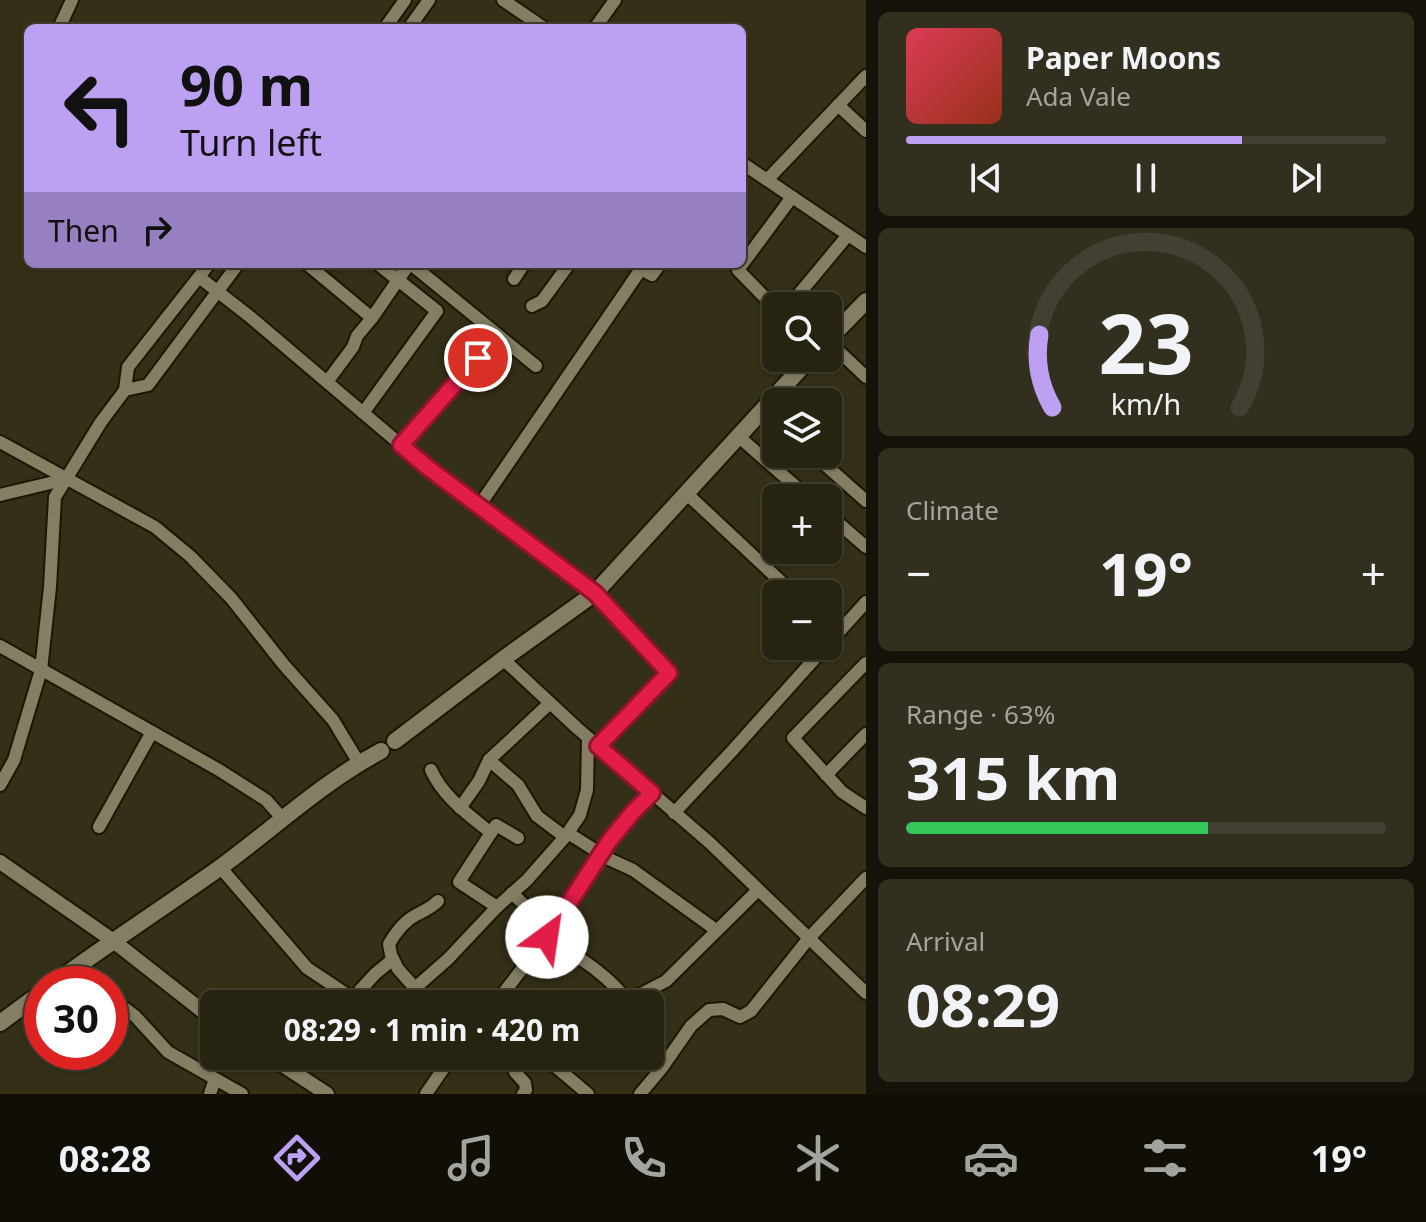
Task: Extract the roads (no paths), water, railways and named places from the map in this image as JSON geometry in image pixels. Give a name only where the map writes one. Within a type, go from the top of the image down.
[{"type":"main road","points":[[842,326],[866,301]]},
{"type":"main road","points":[[782,388],[797,372]]},
{"type":"main road","points":[[77,966],[220,867],[359,763],[388,746],[595,593],[762,410]]},
{"type":"main road","points":[[0,1023],[24,1005]]},
{"type":"street","points":[[61,24],[72,0]]},
{"type":"street","points":[[388,24],[405,0]]},
{"type":"street","points":[[503,0],[538,24]]},
{"type":"street","points":[[520,12],[529,0]]},
{"type":"street","points":[[598,24],[615,0]]},
{"type":"street","points":[[411,24],[422,3]]},
{"type":"street","points":[[767,180],[866,76]]},
{"type":"street","points":[[838,105],[866,131]]},
{"type":"street","points":[[746,166],[866,247]]},
{"type":"street","points":[[746,259],[792,197]]},
{"type":"street","points":[[801,292],[848,235]]},
{"type":"street","points":[[0,785],[14,760],[41,670],[55,497],[101,422],[123,393],[128,367],[206,268]]},
{"type":"street","points":[[123,393],[148,385],[235,268]]},
{"type":"street","points":[[312,268],[372,318]]},
{"type":"street","points":[[363,413],[437,311],[383,268]]},
{"type":"street","points":[[327,382],[407,268]]},
{"type":"street","points":[[415,268],[536,366]]},
{"type":"street","points":[[514,279],[521,268]]},
{"type":"street","points":[[532,306],[542,301],[566,268]]},
{"type":"street","points":[[479,506],[641,269],[652,275],[657,268]]},
{"type":"street","points":[[739,268],[738,270],[762,295]]},
{"type":"street","points":[[199,277],[427,467],[595,593],[669,673],[593,742],[587,790],[580,815],[552,854],[415,988],[398,969],[389,944],[406,922],[438,901]]},
{"type":"street","points":[[401,445],[498,337]]},
{"type":"street","points":[[842,354],[866,377]]},
{"type":"street","points":[[738,436],[793,484]]},
{"type":"street","points":[[0,442],[155,527],[190,556],[231,598],[333,720],[359,763]]},
{"type":"street","points":[[829,468],[866,501]]},
{"type":"street","points":[[0,495],[67,479]]},
{"type":"street","points":[[686,493],[779,580]]},
{"type":"street","points":[[842,526],[866,547]]},
{"type":"street","points":[[842,628],[866,602]]},
{"type":"street","points":[[0,646],[219,770],[266,800],[282,818]]},
{"type":"street","points":[[503,659],[710,843],[866,993]]},
{"type":"street","points":[[674,813],[814,660]]},
{"type":"street","points":[[866,663],[793,738],[842,792],[866,808]]},
{"type":"street","points":[[460,808],[489,760],[550,703]]},
{"type":"street","points":[[99,827],[152,732]]},
{"type":"street","points":[[826,775],[866,734]]},
{"type":"street","points":[[489,760],[518,785],[537,816],[633,870],[716,930]]},
{"type":"street","points":[[431,770],[447,796],[491,833]]},
{"type":"street","points":[[506,990],[547,937],[617,830],[652,793]]},
{"type":"street","points":[[497,907],[459,882],[496,825],[518,838]]},
{"type":"street","points":[[0,862],[112,940],[200,1009]]},
{"type":"street","points":[[220,867],[307,968],[340,990]]},
{"type":"street","points":[[640,1094],[691,1026],[709,1010],[723,1009],[740,1017],[751,1011],[809,938],[866,878]]},
{"type":"street","points":[[649,990],[666,981],[758,890]]},
{"type":"street","points":[[512,893],[548,928],[547,937]]},
{"type":"street","points":[[547,937],[601,972],[619,990]]},
{"type":"street","points":[[364,990],[375,974],[393,959]]},
{"type":"street","points":[[128,1011],[168,1052],[242,1094]]},
{"type":"street","points":[[290,1070],[327,1094]]},
{"type":"street","points":[[426,1094],[442,1070]]},
{"type":"street","points":[[517,1070],[515,1072],[525,1083],[523,1094]]},
{"type":"street","points":[[560,1070],[588,1094]]},
{"type":"street","points":[[210,1094],[212,1077]]}]
